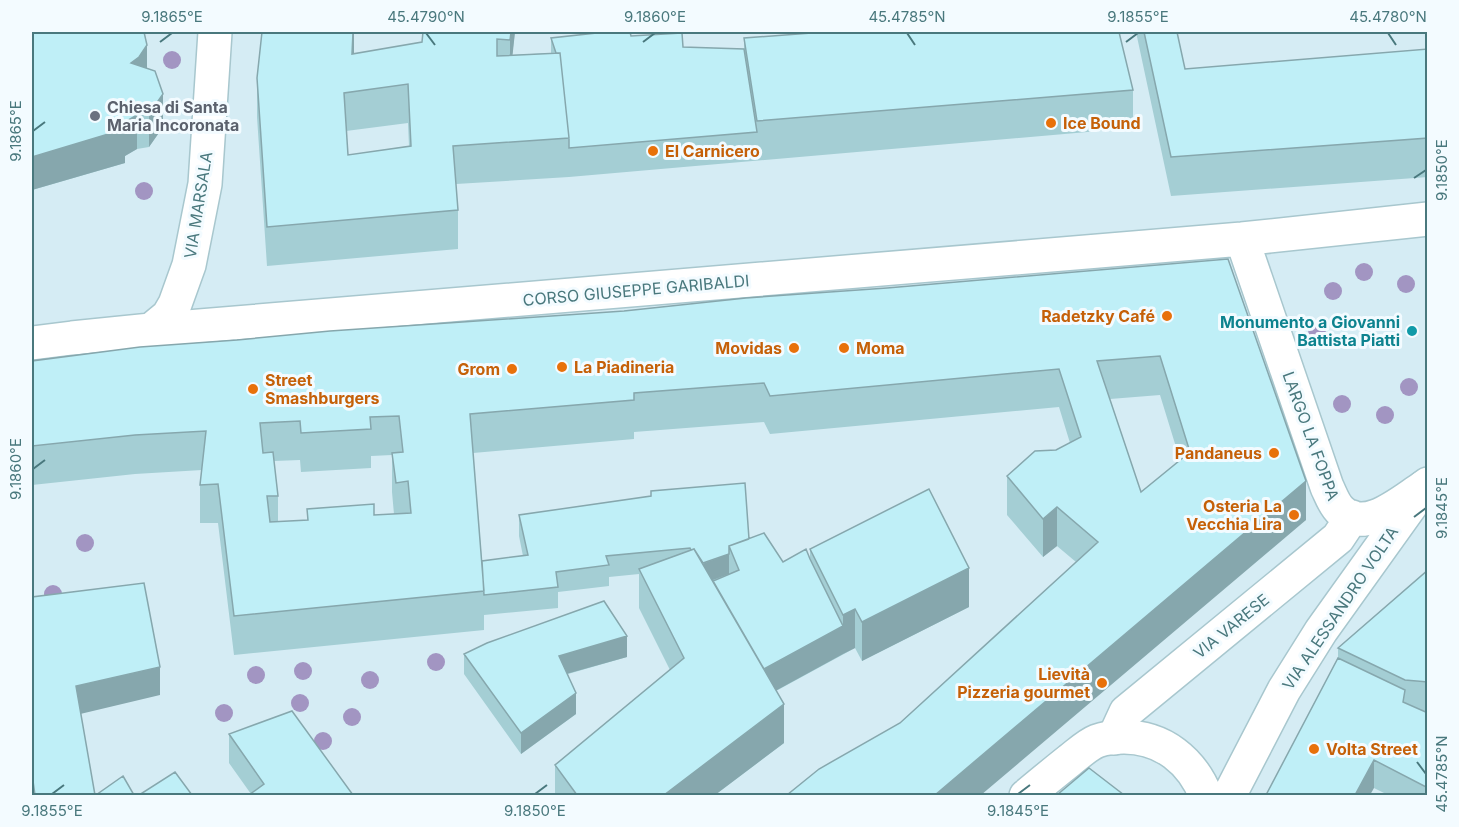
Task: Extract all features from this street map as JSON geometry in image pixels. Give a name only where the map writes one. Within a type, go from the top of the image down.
[{"type":"street","name":"VIA MARSALA","points":[[151,330],[168,316],[175,304],[189,265],[205,184],[215,32]]},
{"type":"street","points":[[1242,239],[1428,219]]},
{"type":"street","name":"CORSO GIUSEPPE GARIBALDI","points":[[32,343],[151,330],[1242,239]]},
{"type":"street","name":"LARGO LA FOPPA","points":[[1242,239],[1327,487],[1340,510],[1352,517],[1366,519],[1376,516],[1426,485]]},
{"type":"street","name":"VIA ALESSANDRO VOLTA","points":[[1228,795],[1284,690],[1320,631],[1426,485]]},
{"type":"street","name":"VIA VARESE","points":[[1114,738],[1126,712],[1338,538],[1352,517]]},
{"type":"street","points":[[1026,795],[1096,742],[1135,737],[1162,745],[1177,754],[1190,766],[1201,782],[1206,795]]},
{"type":"shaded area","points":[[32,32],[1427,32],[1427,795],[32,795]]},
{"type":"building","name":"Chiesa di Santa Maria Incoronata","points":[[32,32],[144,32],[147,45],[139,57],[131,63],[155,71],[163,94],[149,114],[137,115],[123,123],[125,129],[32,157]]},
{"type":"building","points":[[262,32],[353,32],[352,54],[422,42],[423,32],[511,32],[510,40],[497,39],[497,56],[560,53],[569,138],[453,146],[458,210],[267,227],[257,78]],"holes":[[[408,84],[411,146],[348,155],[344,93]]]},
{"type":"building","points":[[606,32],[630,32],[631,36],[682,33],[683,47],[744,49],[757,132],[569,148],[560,53],[556,53],[551,38]]},
{"type":"building","points":[[825,32],[1119,32],[1133,90],[757,121],[744,38]]},
{"type":"building","points":[[1144,32],[1177,32],[1185,69],[1428,49],[1428,138],[1171,157]]},
{"type":"building","points":[[1228,259],[1306,481],[935,795],[787,795],[819,769],[900,723],[1098,542],[1057,507],[1043,519],[1007,476],[1035,451],[1056,450],[1081,437],[1059,369],[770,396],[764,383],[634,393],[634,400],[470,414],[484,591],[234,616],[218,484],[200,485],[206,431],[135,435],[32,446],[32,361],[140,347],[330,331],[624,311],[746,298]],"holes":[[[1160,356],[1190,452],[1141,492],[1097,361]],[[399,416],[403,452],[392,453],[396,483],[408,481],[411,513],[374,515],[374,504],[307,509],[308,520],[270,522],[267,496],[278,496],[273,452],[263,453],[260,423],[300,421],[301,433],[371,429],[370,417]]]},
{"type":"building","points":[[745,483],[749,539],[729,546],[729,554],[703,563],[694,549],[690,548],[606,556],[609,565],[556,572],[558,587],[484,595],[482,561],[528,555],[519,515],[651,496],[651,491]]},
{"type":"building","points":[[929,489],[969,568],[862,622],[855,609],[843,615],[810,549]]},
{"type":"building","points":[[764,533],[783,562],[806,549],[843,626],[764,669],[713,581],[739,570],[729,546]]},
{"type":"building","points":[[694,549],[784,704],[664,795],[577,795],[555,765],[684,658],[639,569]]},
{"type":"building","points":[[1428,570],[1428,682],[1405,680],[1338,648]]},
{"type":"building","points":[[144,583],[160,667],[76,686],[95,795],[35,795],[32,774],[32,597]]},
{"type":"building","points":[[604,601],[627,636],[559,656],[576,693],[521,733],[464,654],[487,643]]},
{"type":"building","points":[[1338,658],[1405,690],[1403,702],[1428,713],[1428,788],[1374,760],[1355,795],[1266,795]]},
{"type":"building","points":[[292,711],[353,795],[249,795],[264,784],[229,734]]},
{"type":"building","points":[[1089,768],[1124,795],[1057,795]]},
{"type":"building","points":[[175,772],[192,795],[139,795]]},
{"type":"building","points":[[123,776],[134,795],[96,795]]},
{"type":"place","name":"Chiesa di Santa Maria Incoronata","points":[[95,116]]},
{"type":"place","name":"Ice Bound","points":[[1051,123]]},
{"type":"place","name":"El Carnicero","points":[[653,151]]},
{"type":"place","name":"Radetzky Café","points":[[1167,316]]},
{"type":"place","name":"Monumento a Giovanni Battista Piatti","points":[[1412,331]]},
{"type":"place","name":"Movidas","points":[[794,348]]},
{"type":"place","name":"Moma","points":[[844,348]]},
{"type":"place","name":"La Piadineria","points":[[562,367]]},
{"type":"place","name":"Grom","points":[[512,369]]},
{"type":"place","name":"Street Smashburgers","points":[[253,389]]},
{"type":"place","name":"Pandaneus","points":[[1274,453]]},
{"type":"place","name":"Osteria La Vecchia Lira","points":[[1294,515]]},
{"type":"place","name":"Lievità Pizzeria gourmet","points":[[1102,683]]},
{"type":"place","name":"Volta Street","points":[[1314,749]]}]
